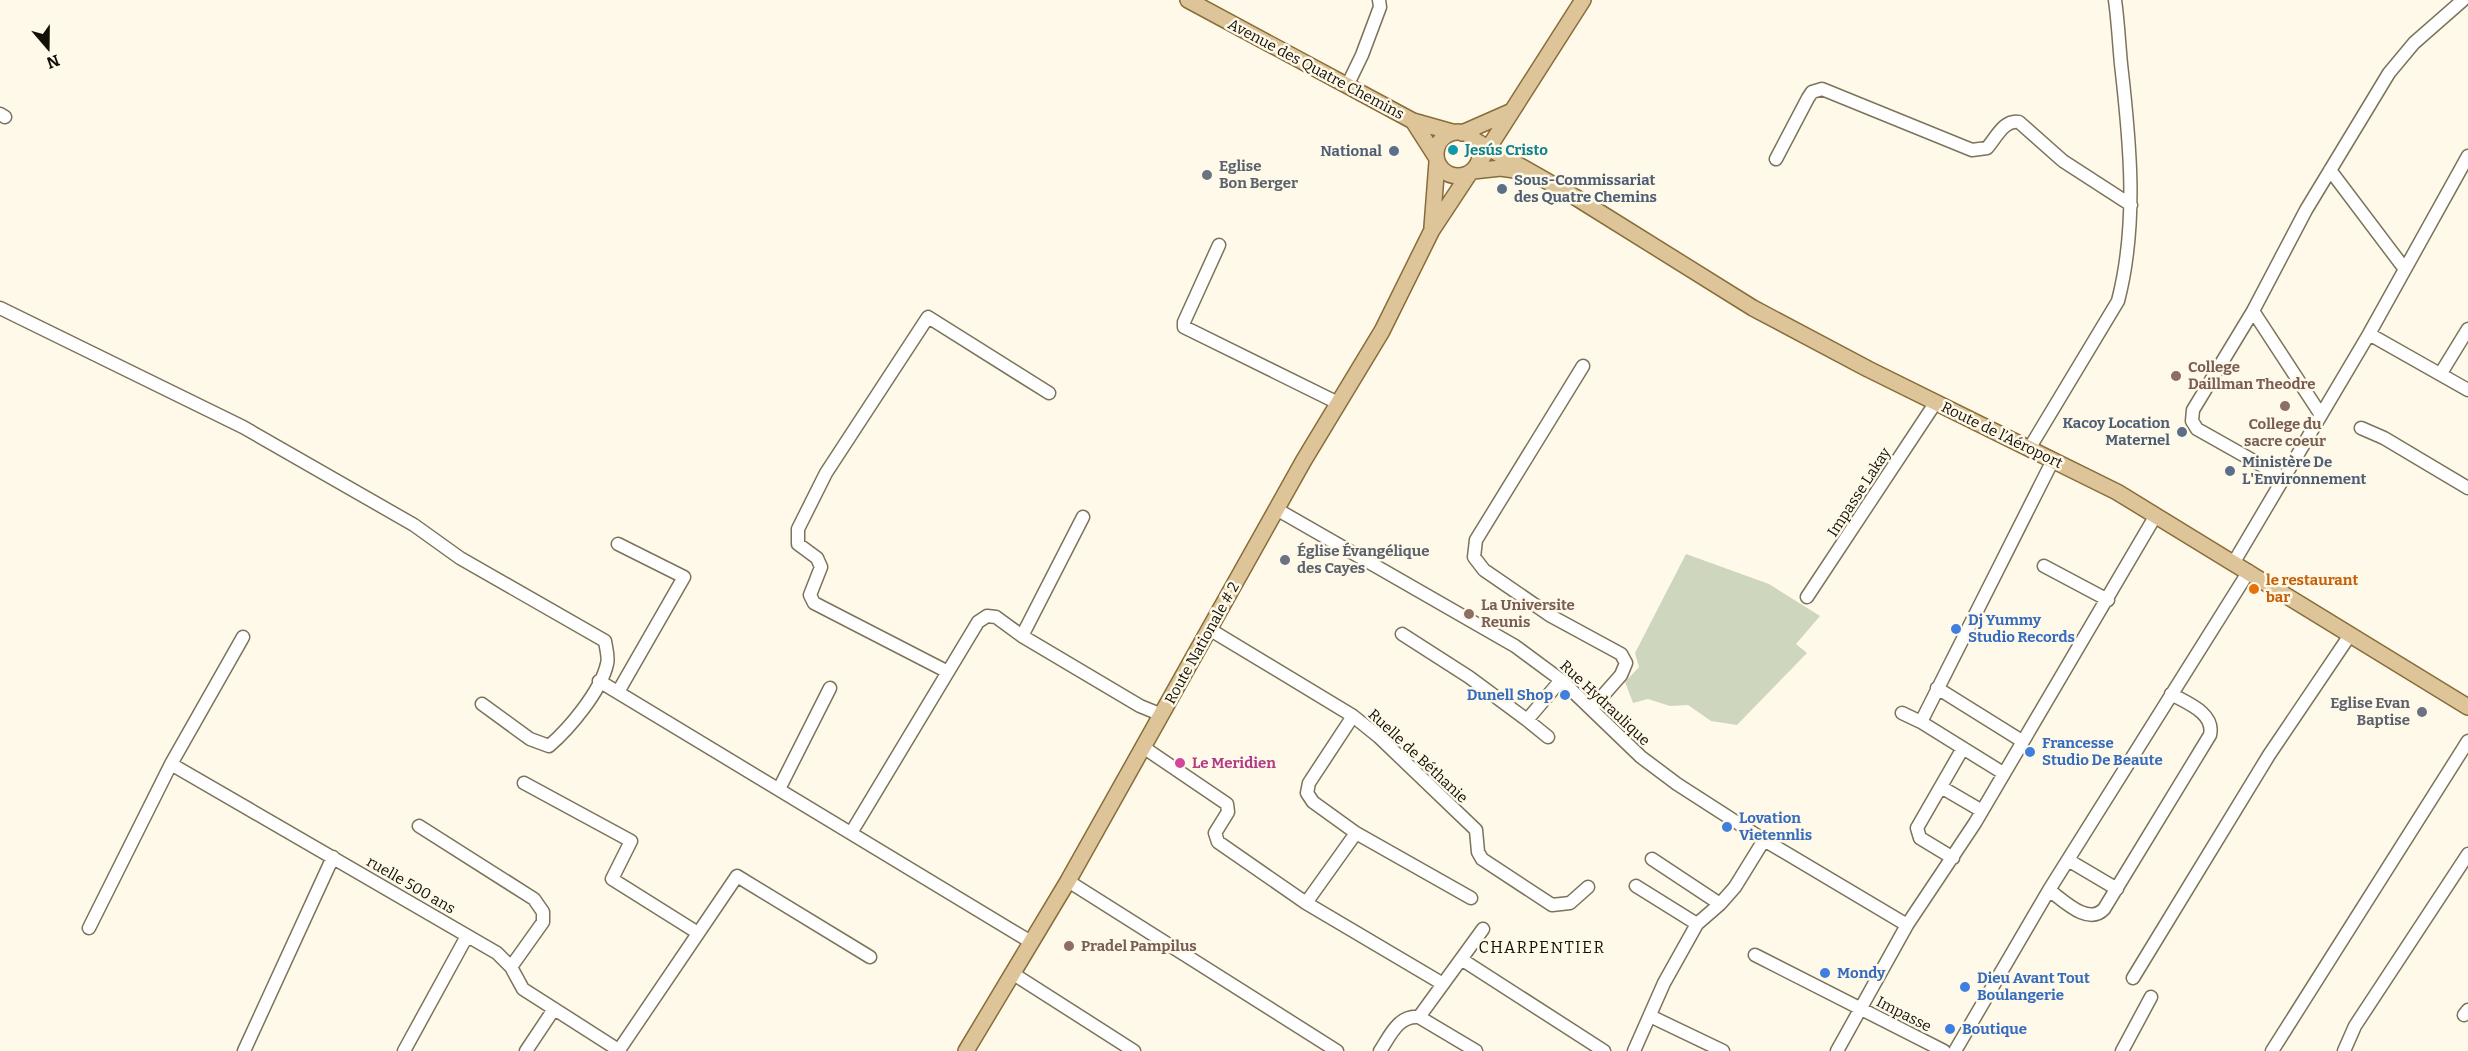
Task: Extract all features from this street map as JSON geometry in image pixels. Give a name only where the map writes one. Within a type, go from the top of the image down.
[{"type":"main road","name":"Avenue des Quatre Chemins","points":[[1188,0],[1207,5],[1347,86],[1413,121],[1457,132]]},
{"type":"main road","name":"Route Nationale # 2","points":[[969,1050],[1068,881],[1304,460],[1382,331],[1432,230],[1515,110],[1583,0]]},
{"type":"main road","points":[[1457,132],[1476,141],[1480,153],[1473,170],[1461,176],[1448,173],[1437,159],[1439,143],[1457,132],[1490,123],[1515,110]]},
{"type":"main road","name":"Avenue des Quatre Chemins","points":[[1413,121],[1437,159]]},
{"type":"main road","name":"Route de l’Aéroport","points":[[1476,141],[1753,308],[2117,492],[2468,707]]},
{"type":"main road","name":"Route Nationale # 2","points":[[1432,230],[1437,195],[1437,159]]},
{"type":"main road","name":"Route de l’Aéroport","points":[[1473,170],[1501,168],[1530,172]]},
{"type":"street","points":[[1347,86],[1362,55],[1380,7],[1379,0]]},
{"type":"street","points":[[2029,448],[2118,301],[2124,279],[2131,205],[2128,124],[2115,0]]},
{"type":"street","points":[[2284,478],[2197,429],[2192,421],[2193,410],[2253,311],[2330,170],[2389,73],[2414,43],[2463,0]]},
{"type":"street","points":[[1776,159],[1808,98],[1817,89],[1822,89],[1972,150],[1980,151],[1987,148],[2005,126],[2014,121],[2019,122],[2063,161],[2131,205]]},
{"type":"street","points":[[2234,562],[2369,334],[2468,156]]},
{"type":"street","points":[[2330,170],[2404,268]]},
{"type":"street","points":[[1219,245],[1184,322],[1185,327],[1338,403]]},
{"type":"street","points":[[0,308],[243,427],[414,525],[460,558],[605,641],[608,664],[599,681],[567,731],[549,746],[530,739],[482,704]]},
{"type":"street","points":[[2253,311],[2321,415]]},
{"type":"street","points":[[948,672],[814,603],[811,590],[821,567],[817,558],[798,544],[798,529],[826,473],[928,317],[1049,393]]},
{"type":"street","points":[[2441,373],[2468,328]]},
{"type":"street","points":[[2369,334],[2468,390]]},
{"type":"street","points":[[1583,366],[1476,540],[1473,549],[1478,564],[1518,595],[1621,654],[1626,663],[1621,675],[1592,708]]},
{"type":"street","name":"Impasse Lakay","points":[[1807,597],[1936,402]]},
{"type":"street","points":[[2361,428],[2384,438],[2468,488]]},
{"type":"street","points":[[1921,722],[2053,460]]},
{"type":"street","name":"Rue Hydraulique","points":[[1278,510],[1505,640],[1560,680],[1641,757],[1677,784],[1764,840],[1907,924]]},
{"type":"street","points":[[1837,1051],[1907,924],[1953,858],[1982,811],[2156,515]]},
{"type":"street","points":[[1022,636],[1083,517]]},
{"type":"street","points":[[618,544],[684,577],[618,692]]},
{"type":"street","points":[[2044,566],[2108,600]]},
{"type":"street","points":[[1955,1051],[2049,891],[2249,571]]},
{"type":"street","points":[[850,833],[982,618],[996,617],[1022,636],[1140,706],[1162,715]]},
{"type":"street","name":"Ruelle de Béthanie","points":[[1209,629],[1353,716],[1378,737],[1476,830],[1478,852],[1482,859],[1552,905],[1570,903],[1588,887]]},
{"type":"street","points":[[1402,634],[1469,677],[1548,736]]},
{"type":"street","points":[[2133,978],[2269,755],[2350,634]]},
{"type":"street","points":[[88,928],[171,764],[243,637]]},
{"type":"street","points":[[1527,720],[1560,680]]},
{"type":"street","points":[[599,681],[1031,942]]},
{"type":"street","points":[[778,789],[830,688]]},
{"type":"street","points":[[1937,688],[2022,741]]},
{"type":"street","points":[[2049,891],[2091,916],[2101,913],[2117,889],[2210,735],[2211,724],[2205,715],[2171,693]]},
{"type":"street","points":[[1902,712],[2003,773]]},
{"type":"street","points":[[1353,716],[1307,788],[1313,802],[1356,833],[1472,898]]},
{"type":"street","points":[[2272,1051],[2468,741]]},
{"type":"street","points":[[1143,747],[1224,800],[1228,812],[1215,833],[1218,842],[1306,903],[1443,984]]},
{"type":"street","points":[[1953,858],[1920,838],[1917,828],[1963,748]]},
{"type":"street","name":"ruelle 500 ans","points":[[171,764],[497,953],[511,967],[523,989],[620,1051]]},
{"type":"street","points":[[524,783],[631,841],[612,879],[699,933]]},
{"type":"street","points":[[1941,787],[1982,811]]},
{"type":"street","points":[[419,826],[534,899],[543,912],[543,922],[511,967]]},
{"type":"street","points":[[1306,903],[1356,833]]},
{"type":"street","points":[[1634,1051],[1664,983],[1697,924],[1735,887],[1764,840]]},
{"type":"street","points":[[2344,1051],[2355,1026],[2468,854]]},
{"type":"street","points":[[244,1051],[333,857]]},
{"type":"street","points":[[1652,859],[1720,904]]},
{"type":"street","points":[[2068,860],[2117,889]]},
{"type":"street","points":[[620,1051],[737,876],[870,957]]},
{"type":"street","points":[[1068,881],[1337,1051]]},
{"type":"street","points":[[1636,886],[1697,924]]},
{"type":"street","points":[[1419,1017],[1483,929]]},
{"type":"street","points":[[404,1051],[467,936]]},
{"type":"street","name":"Impasse","points":[[1755,955],[1944,1051]]},
{"type":"street","points":[[1461,959],[1604,1051]]},
{"type":"street","points":[[1012,974],[1134,1051]]},
{"type":"street","points":[[2122,1051],[2151,997]]},
{"type":"street","points":[[526,1051],[554,1009]]},
{"type":"street","points":[[1380,1051],[1398,1025],[1412,1016],[1419,1017],[1476,1051]]},
{"type":"street","points":[[1650,1016],[1723,1051]]},
{"type":"green space","points":[[1686,554],[1769,584],[1820,616],[1796,644],[1807,653],[1737,725],[1711,721],[1688,705],[1670,706],[1648,699],[1633,703],[1625,682],[1639,667],[1635,653]]},
{"type":"place","name":"Jesús Cristo","points":[[1453,150]]},
{"type":"place","name":"National","points":[[1394,151]]},
{"type":"place","name":"Eglise Bon Berger","points":[[1207,175]]},
{"type":"place","name":"Sous-Commissariat des Quatre Chemins","points":[[1502,189]]},
{"type":"place","name":"College Daillman Theodre","points":[[2176,376]]},
{"type":"place","name":"College du sacre coeur","points":[[2285,406]]},
{"type":"place","name":"Kacoy Location Maternel","points":[[2182,432]]},
{"type":"place","name":"Ministère De L'Environnement","points":[[2230,471]]},
{"type":"place","name":"Église Évangélique des Cayes","points":[[1285,560]]},
{"type":"place","name":"le restaurant bar","points":[[2254,589]]},
{"type":"place","name":"La Universite Reunis","points":[[1469,614]]},
{"type":"place","name":"Dj Yummy Studio Records","points":[[1956,629]]},
{"type":"place","name":"Dunell Shop","points":[[1565,695]]},
{"type":"place","name":"Eglise Evan Baptise","points":[[2422,712]]},
{"type":"place","name":"Francesse Studio De Beaute","points":[[2030,752]]},
{"type":"place","name":"Le Meridien","points":[[1180,763]]},
{"type":"place","name":"Lovation Vietennlis","points":[[1727,827]]},
{"type":"place","name":"Pradel Pampilus","points":[[1069,946]]},
{"type":"place","name":"Mondy","points":[[1825,973]]},
{"type":"place","name":"Dieu Avant Tout Boulangerie","points":[[1965,987]]},
{"type":"place","name":"Boutique","points":[[1950,1029]]},
{"type":"district","name":"CHARPENTIER","points":[[1542,947]]}]
